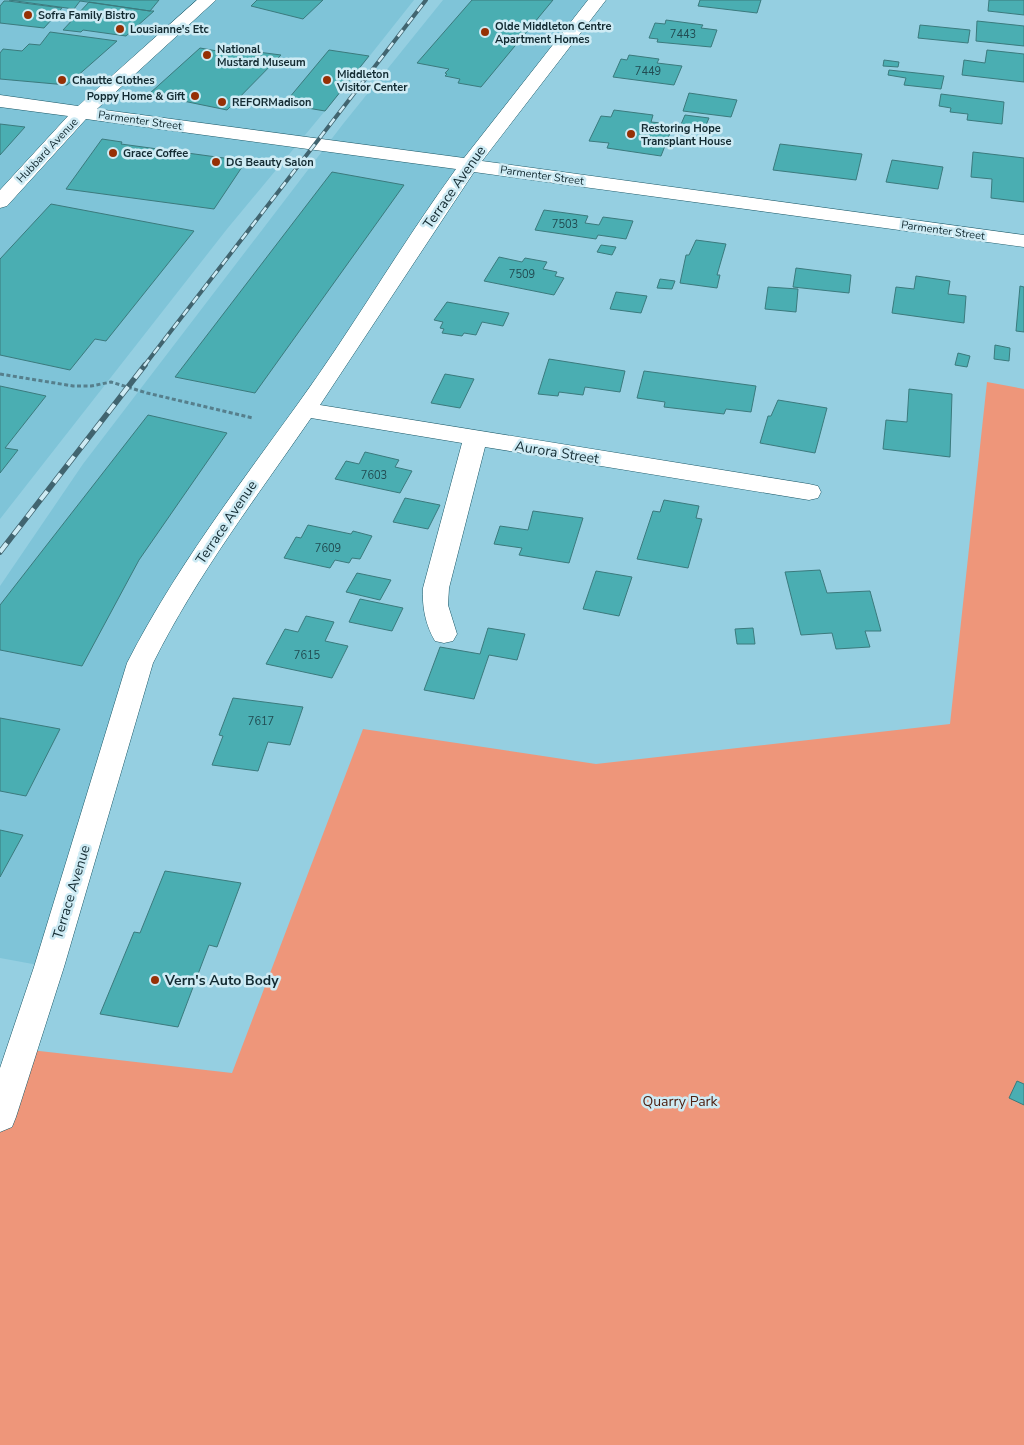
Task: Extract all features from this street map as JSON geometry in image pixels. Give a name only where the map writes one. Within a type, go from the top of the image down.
[{"type":"street","name":"Hubbard Avenue","points":[[0,202],[82,112],[207,0]]},
{"type":"street","name":"Terrace Avenue","points":[[0,1117],[49,967],[140,663],[158,625],[183,585],[305,410],[469,165],[597,0]]},
{"type":"street","name":"Parmenter Street","points":[[0,101],[1024,240]]},
{"type":"street","name":"Aurora Street","points":[[305,410],[808,492]]},
{"type":"street","points":[[444,634],[435,605],[436,588],[475,439]]},
{"type":"path","points":[[0,374],[73,386],[91,386],[110,382],[147,393],[254,418]]},
{"type":"shaded area","points":[[0,0],[414,0],[349,82],[227,229],[0,519]]},
{"type":"shaded area","points":[[443,0],[597,0],[485,143],[158,625],[49,967],[0,958],[0,586],[83,464],[343,124]]},
{"type":"green space","name":"Quarry Park","points":[[987,382],[1024,389],[1024,1445],[0,1445],[0,1117],[22,1049],[232,1073],[363,729],[596,764],[950,724]]},
{"type":"building","points":[[9,0],[159,0],[150,11],[80,1],[74,9]]},
{"type":"building","points":[[257,0],[323,0],[303,19],[251,6]]},
{"type":"building","name":"Olde Middleton Centre Apartment Homes","points":[[472,0],[553,0],[481,87],[458,83],[460,79],[445,76],[449,69],[417,63]]},
{"type":"building","points":[[700,0],[761,0],[757,13],[698,6]]},
{"type":"building","points":[[989,0],[1024,0],[1024,15],[988,11]]},
{"type":"building","name":"Sofra Family Bistro","points":[[4,1],[62,8],[44,28],[0,23],[0,6]]},
{"type":"building","points":[[89,2],[154,11],[126,36],[83,30],[81,32],[63,30]]},
{"type":"building","points":[[666,20],[703,25],[701,28],[717,30],[711,47],[657,42],[658,39],[649,38],[655,23],[665,24]]},
{"type":"building","points":[[977,21],[1024,26],[1024,46],[976,41]]},
{"type":"building","points":[[920,25],[970,30],[968,43],[918,38]]},
{"type":"building","points":[[50,32],[117,41],[67,85],[0,79],[0,53],[3,49],[22,51],[29,44],[40,45]]},
{"type":"building","points":[[200,48],[223,52],[227,48],[281,55],[227,110],[149,94]]},
{"type":"building","name":"Middleton Visitor Center","points":[[329,50],[369,56],[325,111],[284,104]]},
{"type":"building","points":[[987,50],[1024,54],[1024,82],[962,75],[964,60],[985,63]]},
{"type":"building","points":[[629,55],[659,59],[657,63],[682,66],[674,85],[613,77],[621,59],[627,60]]},
{"type":"building","points":[[884,60],[899,62],[898,67],[883,66]]},
{"type":"building","points":[[889,70],[944,76],[941,89],[904,85],[906,78],[888,75]]},
{"type":"building","points":[[689,93],[737,100],[731,117],[683,111]]},
{"type":"building","points":[[941,94],[1004,102],[1002,124],[967,120],[968,114],[950,112],[951,108],[939,106]]},
{"type":"building","name":"Restoring Hope Transplant House","points":[[614,110],[653,115],[651,122],[661,123],[660,126],[672,128],[661,156],[607,148],[609,143],[589,141],[601,116],[611,117]]},
{"type":"building","points":[[685,115],[709,118],[703,132],[679,129]]},
{"type":"building","points":[[0,124],[25,127],[0,155]]},
{"type":"building","points":[[102,139],[122,142],[121,144],[246,161],[214,209],[66,189]]},
{"type":"building","points":[[780,144],[862,154],[856,180],[773,170]]},
{"type":"building","points":[[973,152],[1024,158],[1024,202],[991,198],[992,179],[971,177]]},
{"type":"building","points":[[892,160],[943,167],[938,189],[886,182]]},
{"type":"building","points":[[332,172],[404,185],[255,393],[175,377]]},
{"type":"building","points":[[51,204],[194,231],[106,341],[95,339],[70,370],[0,355],[0,259]]},
{"type":"building","points":[[544,210],[588,216],[585,223],[599,225],[603,217],[633,221],[626,239],[598,235],[596,239],[535,230]]},
{"type":"building","points":[[696,240],[726,244],[717,275],[720,275],[717,288],[680,283],[686,255],[689,255]]},
{"type":"building","points":[[601,245],[616,247],[612,255],[597,252]]},
{"type":"building","points":[[499,257],[522,262],[525,258],[547,262],[543,269],[557,272],[555,276],[564,278],[554,295],[484,281]]},
{"type":"building","points":[[796,268],[851,275],[849,293],[793,287]]},
{"type":"building","points":[[916,276],[950,281],[948,294],[966,296],[964,323],[892,313],[896,287],[914,289]]},
{"type":"building","points":[[660,279],[675,281],[672,289],[657,288]]},
{"type":"building","points":[[1020,286],[1024,287],[1024,332],[1016,331]]},
{"type":"building","points":[[768,287],[798,289],[796,312],[765,309]]},
{"type":"building","points":[[616,292],[647,296],[641,313],[610,309]]},
{"type":"building","points":[[447,302],[509,313],[503,326],[482,322],[476,335],[464,333],[462,336],[442,333],[444,329],[440,328],[443,322],[434,320]]},
{"type":"building","points":[[995,345],[1010,348],[1009,361],[994,359]]},
{"type":"building","points":[[958,353],[970,356],[967,367],[955,365]]},
{"type":"building","points":[[549,359],[625,371],[620,392],[585,387],[583,395],[559,392],[558,396],[538,394]]},
{"type":"building","points":[[644,371],[756,386],[751,412],[726,409],[724,414],[664,407],[665,402],[637,398]]},
{"type":"building","points":[[445,374],[474,379],[460,408],[431,403]]},
{"type":"building","points":[[0,386],[46,396],[5,448],[18,450],[0,473]]},
{"type":"building","points":[[909,389],[952,394],[950,457],[883,449],[886,420],[907,422]]},
{"type":"building","points":[[778,400],[827,408],[815,453],[760,443],[768,416],[771,416]]},
{"type":"building","points":[[148,415],[227,433],[139,560],[82,666],[0,650],[0,605]]},
{"type":"building","points":[[365,452],[399,460],[395,467],[412,471],[400,493],[335,479],[346,461],[359,464]]},
{"type":"building","points":[[405,498],[440,505],[428,529],[393,522]]},
{"type":"building","points":[[664,500],[699,506],[696,518],[702,519],[688,568],[637,559],[653,511],[660,512]]},
{"type":"building","points":[[533,511],[583,518],[569,563],[519,555],[522,548],[494,544],[500,526],[528,530]]},
{"type":"building","points":[[308,525],[351,534],[353,531],[372,536],[360,559],[352,558],[349,563],[335,560],[330,568],[284,558],[296,537],[301,538]]},
{"type":"building","points":[[820,570],[827,593],[870,591],[881,631],[865,631],[870,647],[836,649],[832,633],[801,635],[785,572]]},
{"type":"building","points":[[596,571],[632,577],[619,616],[583,609]]},
{"type":"building","points":[[357,573],[391,580],[380,600],[346,592]]},
{"type":"building","points":[[360,599],[403,608],[392,631],[349,622]]},
{"type":"building","points":[[306,616],[334,622],[325,641],[348,646],[332,678],[266,664],[285,629],[298,632]]},
{"type":"building","points":[[488,628],[525,634],[517,660],[489,655],[474,699],[424,690],[440,647],[480,654]]},
{"type":"building","points":[[753,628],[755,644],[737,644],[735,629]]},
{"type":"building","points":[[233,698],[303,707],[290,745],[268,742],[258,771],[212,765],[223,736],[219,735]]},
{"type":"building","points":[[0,718],[60,729],[26,796],[0,791]]},
{"type":"building","points":[[0,830],[23,835],[0,877]]},
{"type":"building","name":"Vern's Auto Body","points":[[165,871],[241,883],[217,947],[209,945],[178,1027],[100,1014],[134,932],[140,933]]},
{"type":"building","points":[[1017,1081],[1024,1084],[1024,1105],[1009,1098]]},
{"type":"railway","points":[[144,366],[426,0]]},
{"type":"railway","points":[[0,552],[145,365]]},
{"type":"place","name":"Sofra Family Bistro","points":[[28,15]]},
{"type":"place","name":"Lousianne's Etc","points":[[120,29]]},
{"type":"place","name":"Olde Middleton Centre Apartment Homes","points":[[485,32]]},
{"type":"place","name":"National Mustard Museum","points":[[207,55]]},
{"type":"place","name":"Chautte Clothes","points":[[62,80]]},
{"type":"place","name":"Middleton Visitor Center","points":[[327,80]]},
{"type":"place","name":"Poppy Home & Gift","points":[[195,96]]},
{"type":"place","name":"REFORMadison","points":[[222,102]]},
{"type":"place","name":"Restoring Hope Transplant House","points":[[631,134]]},
{"type":"place","name":"Grace Coffee","points":[[113,153]]},
{"type":"place","name":"DG Beauty Salon","points":[[216,162]]},
{"type":"place","name":"Vern's Auto Body","points":[[155,980]]}]
